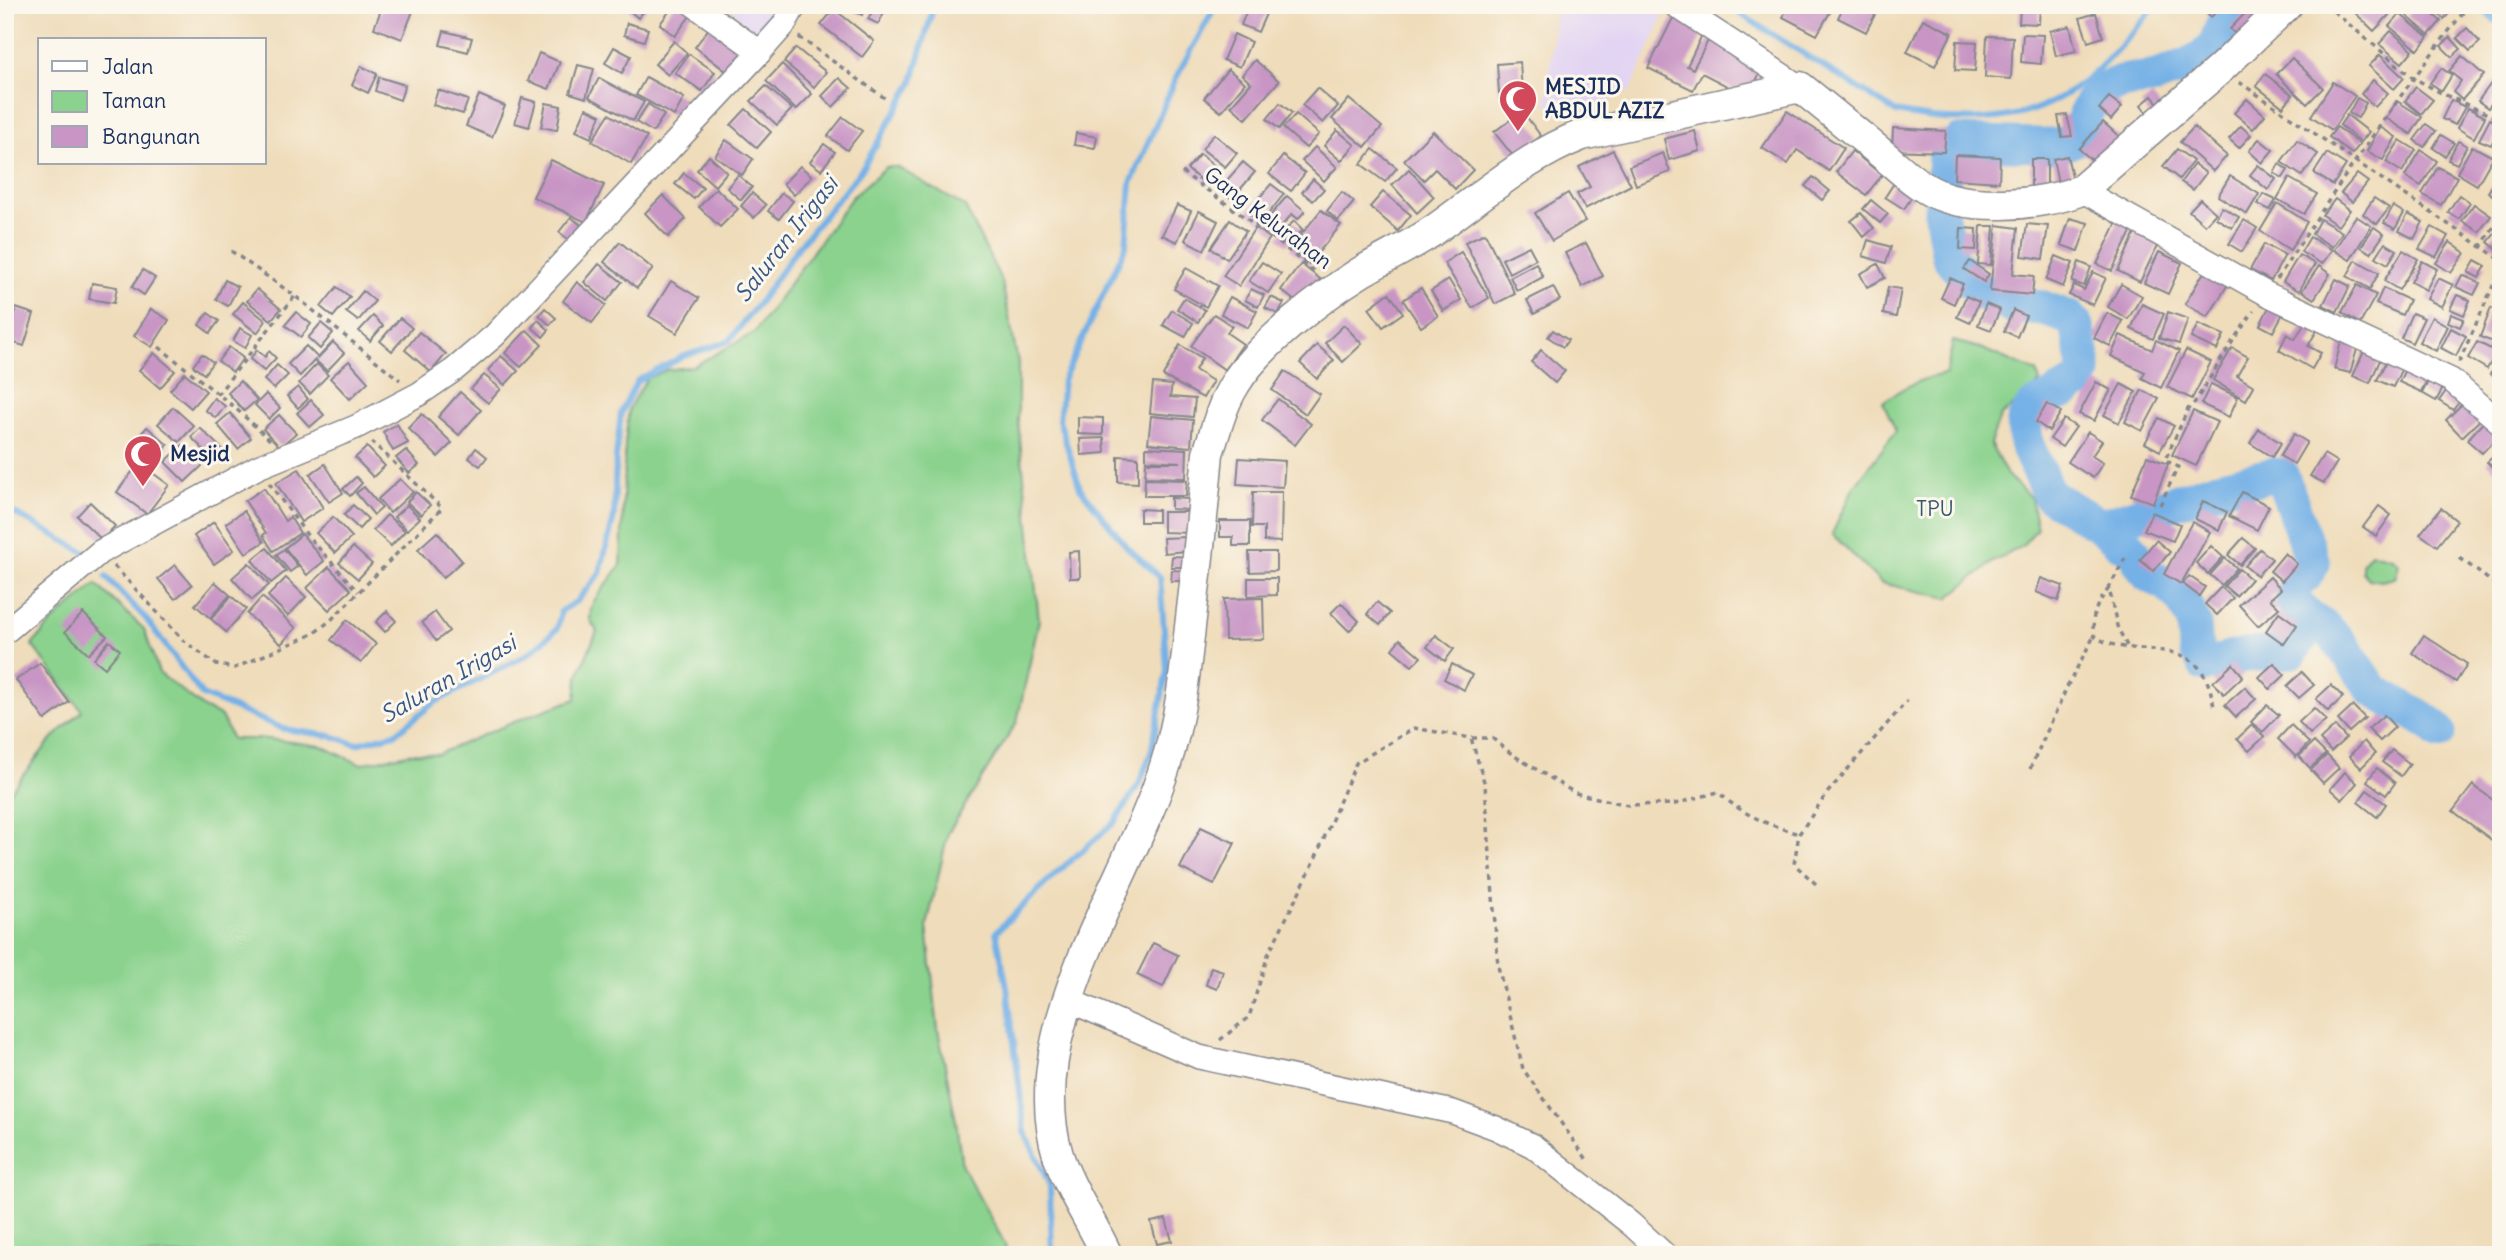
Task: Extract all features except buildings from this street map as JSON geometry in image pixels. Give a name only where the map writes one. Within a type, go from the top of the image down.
[{"type":"main road","points":[[1107,1255],[1063,1167],[1052,1125],[1048,1088],[1066,999],[1151,806],[1167,762],[1185,671],[1209,453],[1219,419],[1234,384],[1255,356],[1335,289],[1431,232],[1468,203],[1558,145],[1582,135],[1800,86],[1939,194],[1990,204],[2015,204],[2048,201],[2081,190],[2220,69],[2287,5]]},
{"type":"street","points":[[694,5],[760,52]]},
{"type":"street","points":[[5,632],[100,552],[258,467],[356,426],[419,394],[454,370],[495,335],[760,52],[783,26],[795,5]]},
{"type":"street","points":[[1675,5],[1800,86]]},
{"type":"street","points":[[2081,190],[2267,293],[2451,380],[2501,423]]},
{"type":"street","points":[[1066,999],[1199,1057],[1453,1112],[1496,1128],[1533,1146],[1631,1224],[1665,1255]]},
{"type":"path","points":[[2326,5],[2413,77],[2443,94],[2501,120]]},
{"type":"path","points":[[2160,505],[2178,467],[2165,460],[2188,409],[2353,161],[2469,5]]},
{"type":"path","points":[[783,26],[886,99]]},
{"type":"path","points":[[2220,69],[2501,260]]},
{"type":"path","name":"Gang Kelurahan","points":[[1182,172],[1271,236],[1335,289]]},
{"type":"path","points":[[2480,248],[2501,216]]},
{"type":"path","points":[[231,251],[295,296],[419,394]]},
{"type":"path","points":[[2451,380],[2501,268]]},
{"type":"path","points":[[217,395],[295,296]]},
{"type":"path","points":[[159,347],[286,455]]},
{"type":"path","points":[[100,552],[184,641],[217,665],[234,668],[313,635],[442,508],[356,426]]},
{"type":"path","points":[[258,467],[307,535],[358,592]]},
{"type":"path","points":[[2030,769],[2068,685],[2094,636],[2092,620],[2096,606],[2125,558]]},
{"type":"path","points":[[2460,558],[2501,589]]},
{"type":"path","points":[[2109,588],[2117,626],[2127,646]]},
{"type":"path","points":[[2094,636],[2108,645],[2169,650],[2192,661],[2204,675],[2212,692],[2214,707]]},
{"type":"path","points":[[1816,884],[1794,864],[1799,834],[1828,792],[1907,701]]},
{"type":"path","points":[[1199,1057],[1250,1017],[1268,954],[1312,866],[1356,763],[1414,728],[1471,738],[1492,738],[1513,755],[1575,793],[1628,805],[1675,804],[1718,792],[1735,809],[1770,825],[1799,834]]},
{"type":"path","points":[[1471,738],[1485,785],[1498,966],[1523,1069],[1593,1168]]},
{"type":"shaded area","points":[[726,5],[783,5],[762,40]]},
{"type":"shaded area","points":[[1595,5],[1647,5],[1663,16],[1631,90],[1589,111],[1546,105],[1556,9],[1588,17]]},
{"type":"green space","points":[[886,167],[897,167],[965,207],[1002,282],[1018,362],[1018,420],[1039,620],[1017,722],[948,833],[927,926],[938,1030],[962,1166],[1005,1244],[1007,1255],[5,1255],[5,798],[51,740],[82,711],[32,645],[53,621],[96,584],[144,629],[159,673],[205,709],[221,716],[232,739],[269,739],[321,746],[360,764],[412,753],[438,754],[576,699],[578,676],[597,631],[590,620],[591,608],[621,565],[625,444],[629,408],[647,378],[667,370],[694,366],[754,333],[852,197]]},
{"type":"green space","name":"TPU","points":[[1953,341],[1980,348],[2037,372],[2040,382],[2031,393],[2001,415],[1990,444],[2007,475],[2031,498],[2037,529],[2021,547],[1993,562],[1948,598],[1881,583],[1832,534],[1853,488],[1896,431],[1883,402],[1913,384],[1946,374]]},
{"type":"green space","points":[[2371,553],[2392,558],[2399,564],[2395,578],[2381,581],[2368,579],[2362,572],[2362,564]]},
{"type":"waterway","name":"Saluran Irigasi","points":[[106,577],[146,619],[202,695],[284,729],[331,736],[356,744],[395,734],[435,702],[527,655],[557,629],[561,611],[577,601],[600,573],[614,517],[616,456],[621,413],[637,381],[684,356],[729,341],[796,250],[862,169],[912,84],[934,5]]},
{"type":"waterway","points":[[1052,1255],[1050,1186],[1025,1132],[1007,987],[996,932],[1053,876],[1114,823],[1139,784],[1151,753],[1167,670],[1160,577],[1127,547],[1080,488],[1059,420],[1063,380],[1126,246],[1131,183],[1175,80],[1216,5]]},
{"type":"waterway","points":[[1726,5],[1896,112],[1953,119],[2015,115],[2050,103],[2086,80],[2104,64],[2157,5]]},
{"type":"waterway","points":[[2234,5],[2215,44],[2200,58],[2156,77],[2123,82],[2096,97],[2084,118],[2082,136],[2060,146],[1960,142],[1945,160],[1941,211],[1949,257],[1964,276],[1986,295],[2009,305],[2043,308],[2070,318],[2077,326],[2084,373],[2078,383],[2032,408],[2024,421],[2026,443],[2049,495],[2101,526],[2218,488],[2271,475],[2282,476],[2313,563],[2305,576],[2297,582],[2293,601],[2342,645],[2373,690],[2433,725],[2439,732]]},
{"type":"waterway","name":"Saluran Irigasi","points":[[5,508],[86,553]]},
{"type":"waterway","points":[[2101,526],[2122,544],[2130,547],[2148,575],[2169,585],[2183,601],[2194,623],[2196,649],[2205,665],[2245,655],[2292,651],[2312,620]]},
{"type":"place","name":"MESJID ABDUL AZIZ","points":[[1518,133]]},
{"type":"place","name":"Mesjid","points":[[143,488]]}]
